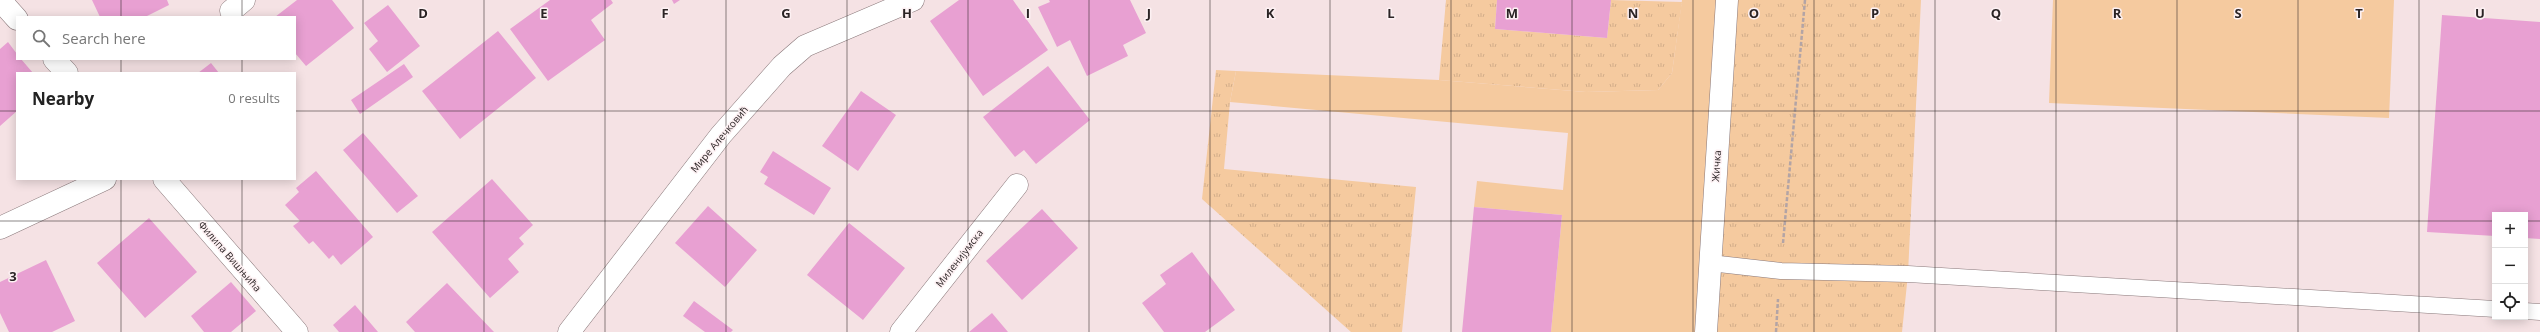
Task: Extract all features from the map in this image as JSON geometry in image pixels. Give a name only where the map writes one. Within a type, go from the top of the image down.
[{"type":"street","points":[[0,0],[16,18]]},
{"type":"street","name":"Мире Алечковић","points":[[569,332],[721,134],[782,66],[806,46],[913,0]]},
{"type":"street","name":"Жичка","points":[[1706,332],[1727,0]]},
{"type":"street","points":[[55,60],[66,72]]},
{"type":"street","points":[[0,228],[104,180]]},
{"type":"street","name":"Филипа Вишњића","points":[[165,180],[297,332]]},
{"type":"street","name":"Миленијумска","points":[[901,332],[1017,185]]},
{"type":"lane","points":[[1710,263],[1781,271],[1923,275],[2492,309]]},
{"type":"lane","points":[[2528,311],[2540,312]]},
{"type":"path","points":[[1776,332],[1805,0]]},
{"type":"green space","points":[[1446,0],[1497,0],[1495,29],[1607,38],[1611,0],[1682,2],[1672,73],[1658,90],[1586,92],[1439,80]]},
{"type":"green space","points":[[1682,0],[1727,0],[1706,332],[1551,332],[1562,215],[1474,207],[1477,181],[1563,190],[1568,133],[1230,102],[1236,71],[1439,80],[1586,92],[1658,90],[1672,73]]},
{"type":"green space","points":[[1727,0],[1921,0],[1908,274],[1902,332],[1706,332]]},
{"type":"green space","points":[[2053,0],[2394,0],[2389,118],[2049,103]]},
{"type":"green space","points":[[1216,70],[1236,71],[1230,102],[1224,169],[1416,187],[1402,332],[1351,332],[1202,199]]},
{"type":"building","points":[[92,0],[167,0],[169,5],[147,16],[100,16]]},
{"type":"building","points":[[297,0],[332,0],[354,28],[306,66],[296,54],[296,16],[276,16]]},
{"type":"building","points":[[550,0],[611,0],[613,3],[591,20],[605,40],[548,81],[510,29]]},
{"type":"building","points":[[672,0],[680,0],[674,4]]},
{"type":"building","points":[[959,0],[1013,0],[1048,50],[983,96],[930,21]]},
{"type":"building","points":[[1049,0],[1130,0],[1146,33],[1123,45],[1128,56],[1087,76],[1070,40],[1057,47],[1038,7],[1050,2]]},
{"type":"building","points":[[1497,0],[1611,0],[1607,38],[1495,29]]},
{"type":"building","points":[[388,5],[420,46],[387,72],[369,49],[378,41],[364,23]]},
{"type":"building","points":[[2442,15],[2540,22],[2540,239],[2528,238],[2528,212],[2492,212],[2492,236],[2427,232]]},
{"type":"building","points":[[498,31],[536,78],[460,139],[422,91]]},
{"type":"building","points":[[8,42],[16,53],[16,60],[22,60],[32,72],[16,72],[16,112],[0,126],[0,49]]},
{"type":"building","points":[[211,63],[218,72],[199,72]]},
{"type":"building","points":[[404,64],[413,77],[360,114],[351,100]]},
{"type":"building","points":[[1048,66],[1090,120],[1036,164],[1024,150],[1015,157],[983,117]]},
{"type":"building","points":[[861,91],[896,115],[858,171],[822,146]]},
{"type":"building","points":[[363,133],[418,196],[397,213],[343,150]]},
{"type":"building","points":[[773,151],[831,188],[814,215],[764,184],[768,177],[760,172]]},
{"type":"building","points":[[316,171],[373,237],[341,265],[333,255],[329,259],[313,241],[309,244],[293,226],[300,221],[285,205],[299,192],[296,188]]},
{"type":"building","points":[[492,179],[533,225],[519,238],[524,244],[508,259],[519,272],[490,298],[432,232]]},
{"type":"building","points":[[708,206],[757,250],[725,287],[675,243]]},
{"type":"building","points":[[1474,207],[1562,215],[1551,332],[1462,332]]},
{"type":"building","points":[[1042,209],[1078,248],[1022,300],[986,261]]},
{"type":"building","points":[[149,218],[197,272],[145,318],[97,263]]},
{"type":"building","points":[[849,223],[905,268],[863,320],[807,275]]},
{"type":"building","points":[[1192,252],[1235,310],[1205,332],[1164,332],[1142,303],[1166,284],[1160,275]]},
{"type":"building","points":[[46,260],[75,321],[52,332],[9,332],[0,313],[0,282]]},
{"type":"building","points":[[231,282],[256,311],[231,332],[204,332],[191,316]]},
{"type":"building","points":[[447,283],[494,332],[415,332],[406,322]]},
{"type":"building","points":[[694,301],[733,330],[731,332],[705,332],[683,316]]},
{"type":"building","points":[[355,305],[378,332],[339,332],[333,325]]},
{"type":"building","points":[[992,313],[1008,332],[969,332]]}]
